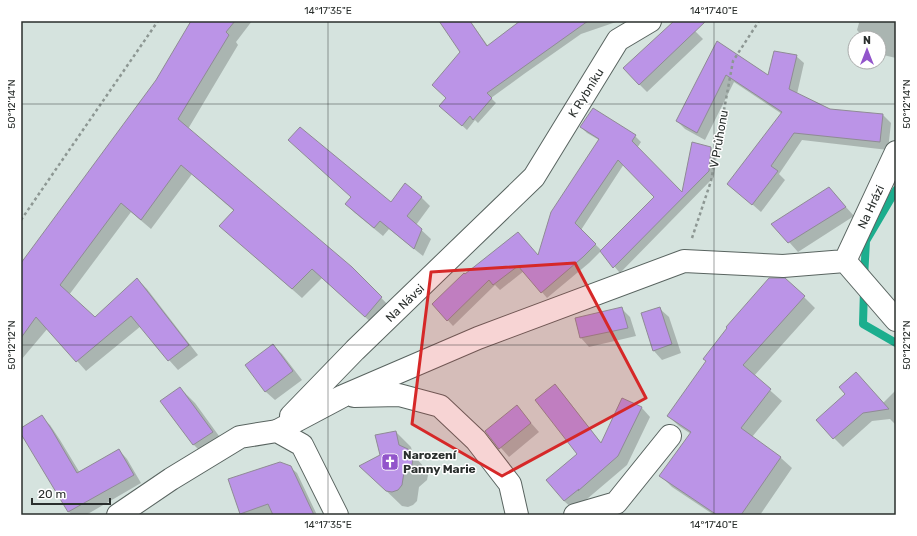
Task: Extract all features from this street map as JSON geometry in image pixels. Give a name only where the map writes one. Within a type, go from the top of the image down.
[{"type":"street","name":"K Rybníku","points":[[534,177],[618,40],[650,21]]},
{"type":"street","name":"Na Hrázi","points":[[845,261],[896,152]]},
{"type":"street","name":"Na Návsi","points":[[277,431],[355,350],[534,177]]},
{"type":"street","points":[[118,515],[171,479],[240,437],[277,431],[343,396],[478,338],[684,261],[783,266],[845,261],[896,320]]},
{"type":"street","points":[[343,396],[399,395],[440,406],[476,440],[510,484],[517,515]]},
{"type":"street","points":[[277,431],[302,445],[337,515]]},
{"type":"street","points":[[575,515],[616,503],[670,436]]},
{"type":"path","points":[[21,220],[158,21]]},
{"type":"path","name":"V Průhonu","points":[[684,261],[711,181],[733,61],[759,21]]},
{"type":"highlighted area","points":[[575,263],[646,398],[502,476],[412,424],[431,272]]},
{"type":"building","points":[[191,21],[235,21],[226,32],[229,35],[178,119],[352,267],[382,297],[365,317],[312,269],[292,289],[219,226],[234,210],[181,165],[141,220],[121,203],[60,285],[95,317],[137,278],[189,345],[168,361],[131,316],[76,362],[36,317],[21,338],[21,263],[156,80]]},
{"type":"building","points":[[439,21],[470,21],[487,46],[520,21],[588,21],[487,93],[492,98],[473,120],[470,116],[462,126],[439,106],[446,98],[432,85],[460,52]]},
{"type":"building","points":[[674,21],[706,21],[639,85],[623,68]]},
{"type":"building","points":[[717,41],[768,75],[774,51],[797,55],[789,89],[830,109],[883,114],[880,142],[794,133],[771,166],[778,171],[752,205],[727,184],[782,112],[726,75],[697,133],[676,121]]},
{"type":"building","points":[[593,108],[636,135],[632,141],[682,192],[692,142],[711,147],[709,171],[613,268],[600,251],[654,197],[618,160],[575,223],[596,244],[583,257],[541,293],[518,266],[493,285],[489,280],[447,321],[432,304],[464,273],[465,274],[518,232],[538,255],[551,212],[599,139],[580,127]]},
{"type":"building","points":[[300,127],[391,202],[405,183],[422,197],[407,216],[422,229],[414,249],[380,221],[374,228],[345,204],[351,197],[288,140]]},
{"type":"building","points":[[829,187],[846,207],[788,243],[771,224]]},
{"type":"building","points":[[769,278],[785,278],[805,296],[743,365],[771,389],[741,428],[781,457],[741,515],[717,515],[659,476],[691,432],[667,416],[706,361],[703,359],[727,328],[726,327]]},
{"type":"building","points":[[622,307],[628,328],[580,338],[575,318]]},
{"type":"building","points":[[660,307],[672,344],[653,351],[641,313]]},
{"type":"building","points":[[273,344],[293,371],[265,392],[245,365]]},
{"type":"building","points":[[856,372],[889,409],[863,413],[833,439],[816,420],[845,394],[839,387]]},
{"type":"building","points":[[555,384],[601,443],[622,398],[642,407],[618,456],[578,491],[579,489],[564,501],[546,480],[577,454],[535,400]]},
{"type":"building","points":[[180,387],[213,432],[193,445],[160,401]]},
{"type":"building","points":[[517,405],[531,423],[499,449],[485,431]]},
{"type":"building","points":[[42,415],[77,473],[119,449],[134,475],[68,512],[21,434],[21,428]]},
{"type":"building","name":"Narození Panny Marie","points":[[396,431],[399,445],[408,449],[412,454],[413,459],[412,465],[404,472],[402,485],[398,490],[392,492],[386,491],[359,466],[380,455],[375,435]]},
{"type":"building","points":[[280,462],[291,466],[314,515],[273,515],[268,504],[240,514],[228,479]]},
{"type":"waterway","points":[[864,278],[866,241],[896,190]]},
{"type":"waterway","points":[[864,289],[863,324],[896,343]]},
{"type":"place","name":"Narození Panny Marie","points":[[390,462]]}]
